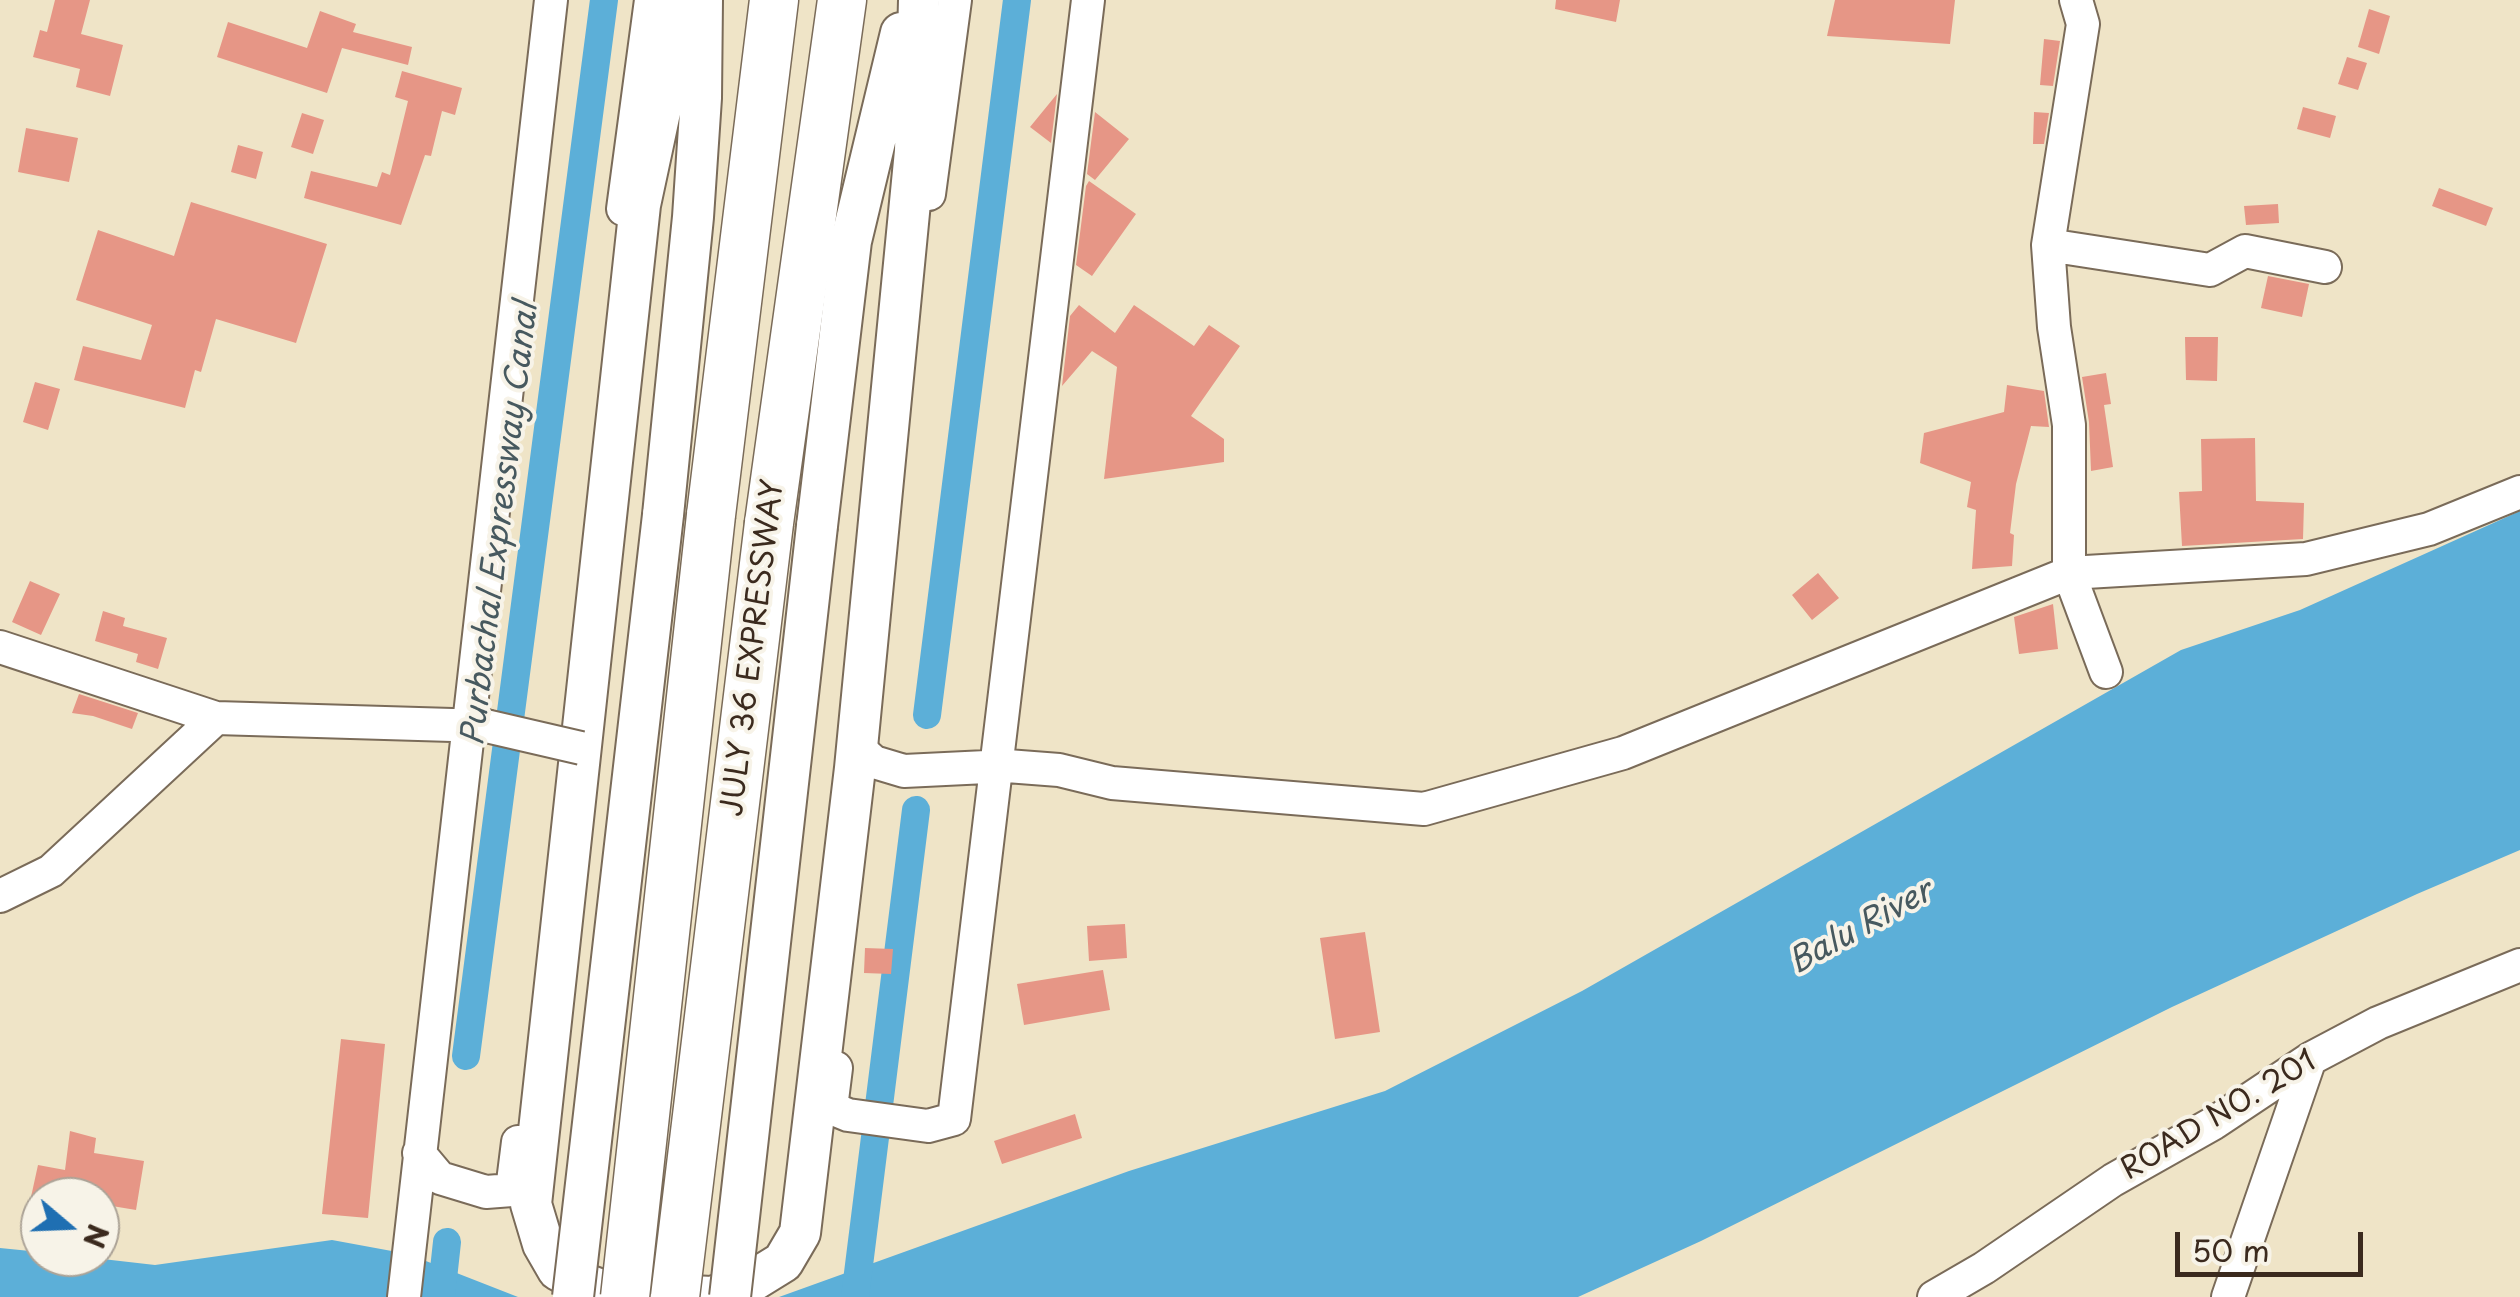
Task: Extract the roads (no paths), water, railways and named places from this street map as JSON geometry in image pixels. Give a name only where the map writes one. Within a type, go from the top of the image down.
[{"type":"highway","name":"JULY 36 EXPRESSWAY","points":[[625,1297],[711,515],[774,0]]},
{"type":"highway","name":"JULY 36 EXPRESSWAY","points":[[676,1297],[769,523],[842,0]]},
{"type":"main road","points":[[684,0],[640,205],[572,746],[531,1204],[543,1244],[558,1270],[582,1283],[607,1292],[712,1297],[749,1283],[783,1262],[800,1234],[862,752],[915,150],[919,0]]},
{"type":"main road","points":[[572,1297],[663,516],[702,98],[702,0]]},
{"type":"main road","points":[[702,98],[728,0]]},
{"type":"main road","points":[[730,1297],[850,241],[850,0]]},
{"type":"main road","points":[[850,241],[910,0]]},
{"type":"street","points":[[404,1297],[477,725],[551,0]]},
{"type":"street","points":[[419,1159],[440,1178],[486,1192],[512,1190],[572,746],[625,189],[651,0]]},
{"type":"street","points":[[955,0],[862,752],[832,1108],[848,1115],[928,1126],[954,1119],[1088,0]]},
{"type":"street","points":[[2076,0],[2083,24],[2048,245],[2054,327],[2068,426],[2069,574],[2106,672]]},
{"type":"street","points":[[2048,245],[2210,270],[2244,251],[2325,267]]},
{"type":"street","points":[[862,752],[890,769],[904,771],[996,766],[1060,770],[1112,783],[1424,808],[1623,753],[2069,574],[2306,559],[2429,529],[2520,492]]},
{"type":"street","points":[[0,647],[216,718],[477,725],[572,746]]},
{"type":"street","points":[[0,896],[51,870],[216,718]]},
{"type":"street","name":"ROAD NO. 201","points":[[1934,1297],[1984,1268],[2113,1180],[2214,1122],[2310,1059],[2378,1022],[2520,966]]},
{"type":"street","points":[[2228,1297],[2310,1059]]},
{"type":"water","name":"Balu River","points":[[2520,511],[2520,850],[2172,1007],[1701,1241],[1578,1297],[779,1297],[1129,1171],[1385,1091],[1582,991],[2181,650],[2300,610]]},
{"type":"water","points":[[332,1240],[408,1254],[518,1297],[0,1297],[0,1248],[20,1250],[20,1277],[120,1277],[120,1261],[155,1265]]},
{"type":"waterway","name":"Purbachal Expressway Canal","points":[[466,1056],[604,0]]},
{"type":"waterway","name":"Purbachal Expressway Canal","points":[[927,715],[1017,0]]},
{"type":"waterway","name":"Purbachal Expressway Canal","points":[[855,1297],[916,810]]},
{"type":"waterway","name":"Purbachal Expressway Canal","points":[[441,1297],[447,1242]]}]
